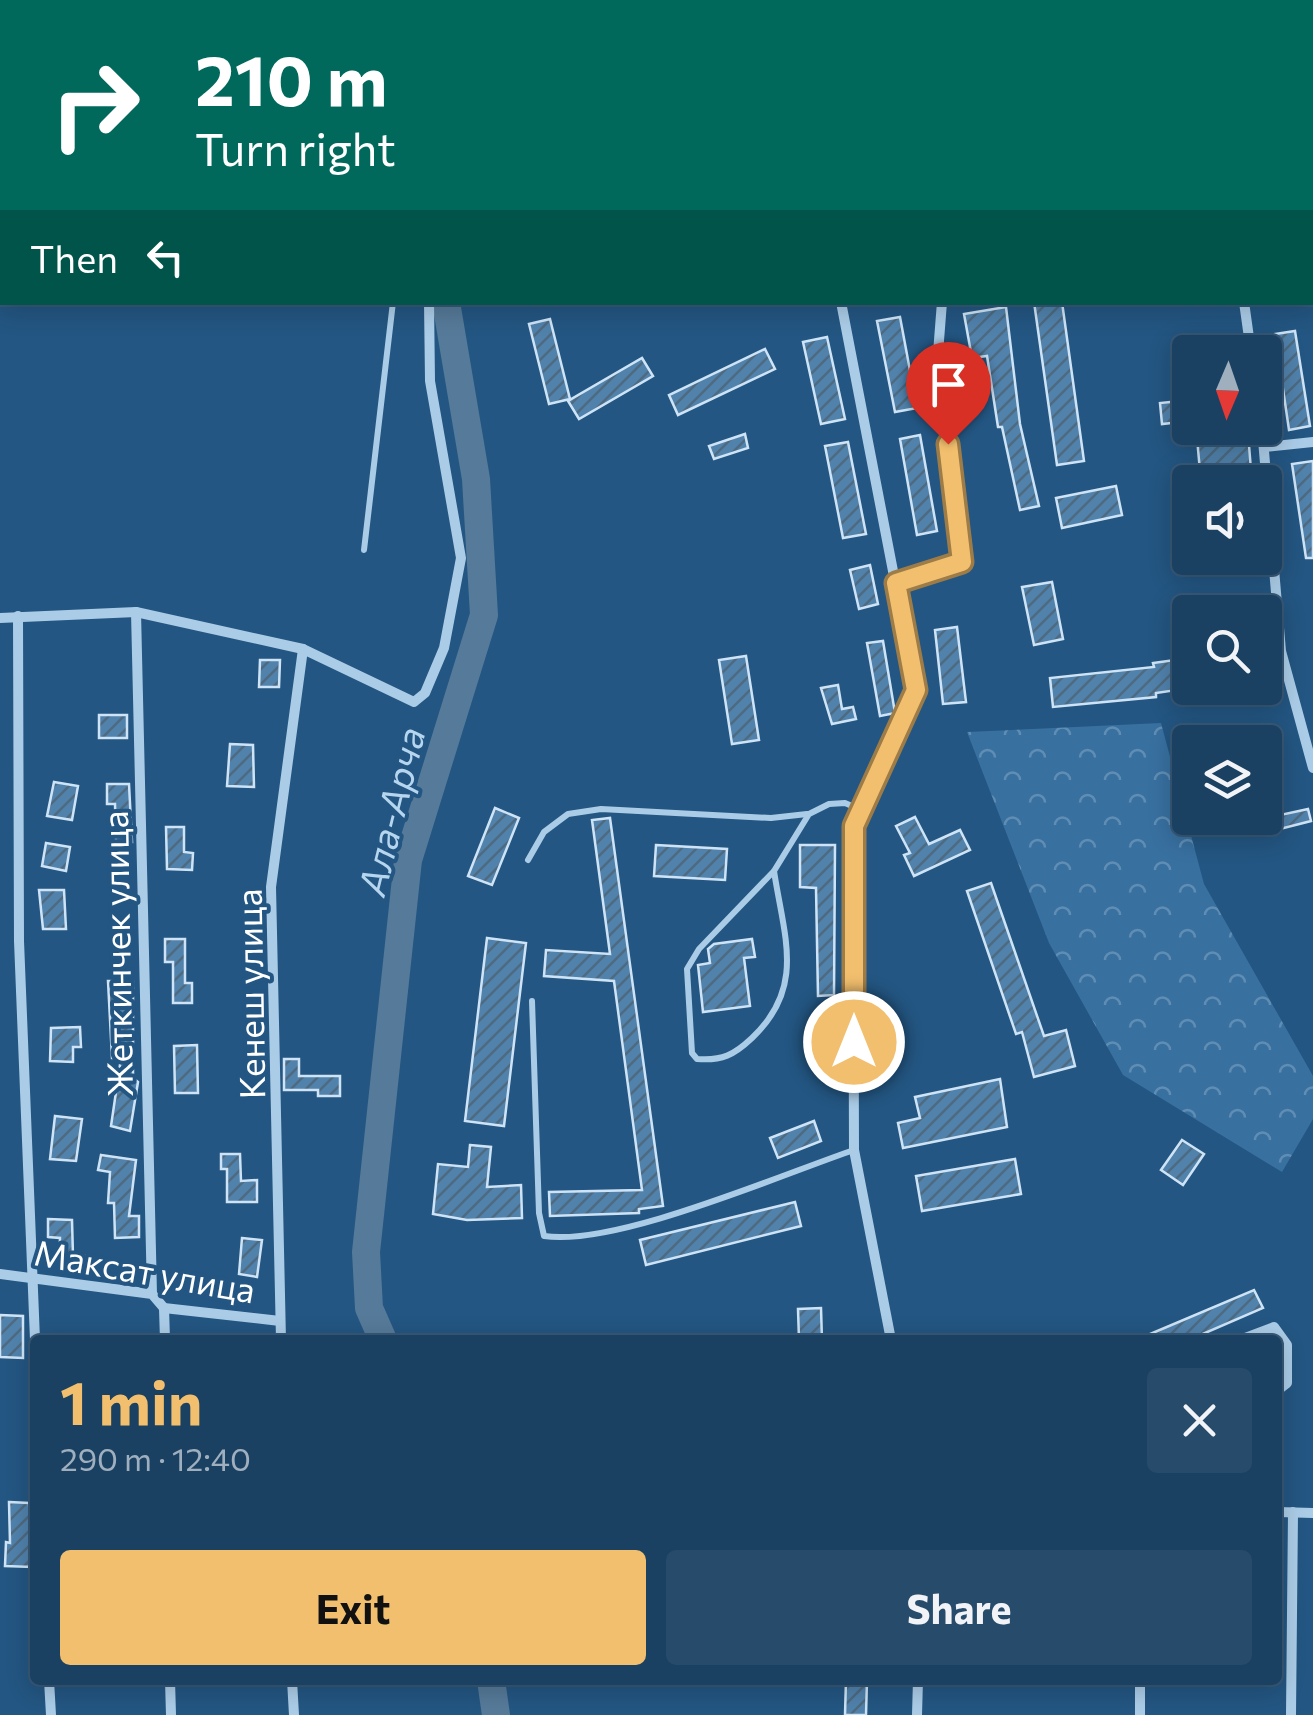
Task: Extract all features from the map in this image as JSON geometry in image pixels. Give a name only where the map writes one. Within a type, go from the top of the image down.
[{"type":"street","points":[[0,618],[136,612],[303,649],[414,702],[425,693],[444,648],[461,558],[430,381],[428,305]]},
{"type":"street","points":[[842,305],[916,690],[854,826],[854,1150],[890,1335]]},
{"type":"street","points":[[896,583],[962,562],[937,366],[942,305]]},
{"type":"street","points":[[1244,305],[1249,335]]},
{"type":"street","points":[[1265,448],[1313,442]]},
{"type":"street","points":[[1265,445],[1281,652],[1313,768]]},
{"type":"street","name":"Жеткинчек улица","points":[[136,612],[152,1294]]},
{"type":"street","points":[[18,616],[19,942],[35,1335]]},
{"type":"street","name":"Кенеш улица","points":[[281,1335],[271,887],[303,649]]},
{"type":"street","name":"Максат улица","points":[[0,1274],[32,1275],[152,1294],[164,1308],[280,1322]]},
{"type":"street","points":[[164,1308],[165,1335]]},
{"type":"street","points":[[1254,1335],[1274,1328],[1279,1335]]},
{"type":"street","points":[[1282,1338],[1287,1345],[1287,1383],[1282,1387]]},
{"type":"street","points":[[1282,1512],[1313,1513]]},
{"type":"street","points":[[1290,1715],[1293,1512]]},
{"type":"street","points":[[50,1685],[51,1715]]},
{"type":"street","points":[[170,1685],[171,1715]]},
{"type":"street","points":[[292,1685],[294,1715]]},
{"type":"street","points":[[917,1715],[918,1685]]},
{"type":"street","points":[[1140,1685],[1140,1715]]},
{"type":"lane","points":[[364,550],[393,305]]},
{"type":"lane","points":[[528,860],[544,832],[568,814],[600,809],[772,818],[808,814],[829,804],[845,803],[861,810]]},
{"type":"lane","points":[[774,872],[789,966],[788,987],[772,1019],[734,1055],[697,1059],[692,1053],[687,969],[718,927],[774,872],[808,814]]},
{"type":"lane","points":[[532,1001],[539,1213],[544,1236],[560,1238],[657,1219],[854,1150]]},
{"type":"green space","points":[[1161,723],[1172,764],[1172,835],[1191,835],[1204,884],[1313,1076],[1313,1119],[1282,1172],[1123,1075],[1049,943],[967,732]]},
{"type":"building","points":[[1034,305],[1062,305],[1084,461],[1057,465]]},
{"type":"building","points":[[1006,307],[1020,424],[1039,506],[1020,510],[1002,427],[998,427],[987,356],[972,358],[964,314]]},
{"type":"building","points":[[900,317],[917,408],[895,412],[877,321]]},
{"type":"building","points":[[550,319],[570,399],[549,404],[529,324]]},
{"type":"building","points":[[1295,331],[1310,426],[1289,430],[1282,382],[1282,335],[1275,334]]},
{"type":"building","points":[[827,337],[845,419],[821,424],[803,342]]},
{"type":"building","points":[[765,349],[775,369],[678,415],[669,395]]},
{"type":"building","points":[[642,358],[653,376],[579,419],[568,401]]},
{"type":"building","points":[[1172,402],[1172,423],[1162,424],[1160,403]]},
{"type":"building","points":[[745,434],[748,448],[714,459],[709,446]]},
{"type":"building","points":[[920,435],[937,531],[917,535],[900,439]]},
{"type":"building","points":[[848,442],[866,534],[843,538],[825,446]]},
{"type":"building","points":[[1198,445],[1249,445],[1251,465],[1199,465]]},
{"type":"building","points":[[1313,461],[1313,558],[1306,558],[1292,464]]},
{"type":"building","points":[[1116,486],[1122,515],[1062,528],[1056,498]]},
{"type":"building","points":[[870,565],[878,604],[859,609],[850,570]]},
{"type":"building","points":[[1052,582],[1063,639],[1034,645],[1022,587]]},
{"type":"building","points":[[957,627],[966,702],[943,704],[935,630]]},
{"type":"building","points":[[883,641],[895,713],[880,716],[867,643]]},
{"type":"building","points":[[746,656],[759,740],[732,744],[719,660]]},
{"type":"building","points":[[260,660],[280,660],[279,687],[259,687]]},
{"type":"building","points":[[1172,660],[1172,691],[1156,693],[1156,697],[1053,707],[1050,678],[1154,667],[1153,663]]},
{"type":"building","points":[[838,685],[842,709],[853,707],[856,719],[832,724],[821,688]]},
{"type":"building","points":[[99,715],[127,715],[127,738],[99,738]]},
{"type":"building","points":[[230,744],[253,745],[254,787],[227,786]]},
{"type":"building","points":[[54,782],[78,786],[72,820],[47,816]]},
{"type":"building","points":[[107,784],[129,784],[132,842],[116,842],[115,804],[107,804]]},
{"type":"building","points":[[495,808],[519,818],[492,885],[468,876]]},
{"type":"building","points":[[1308,809],[1311,821],[1282,828],[1282,815]]},
{"type":"building","points":[[915,817],[929,844],[960,830],[970,850],[914,876],[904,855],[910,853],[896,826]]},
{"type":"building","points":[[610,818],[663,1206],[639,1209],[639,1213],[550,1216],[549,1192],[642,1190],[614,981],[544,976],[546,950],[610,954],[592,820]]},
{"type":"building","points":[[166,827],[184,827],[184,852],[193,853],[192,870],[167,869]]},
{"type":"building","points":[[46,843],[70,847],[66,871],[42,866]]},
{"type":"building","points":[[656,845],[727,849],[725,880],[654,876]]},
{"type":"building","points":[[800,845],[835,845],[834,995],[818,996],[816,888],[800,887]]},
{"type":"building","points":[[991,883],[1044,1036],[1066,1030],[1075,1066],[1034,1077],[1022,1032],[1016,1034],[967,891]]},
{"type":"building","points":[[39,890],[64,890],[66,929],[43,929]]},
{"type":"building","points":[[487,938],[526,943],[504,1126],[465,1121]]},
{"type":"building","points":[[165,939],[185,939],[185,983],[192,983],[192,1003],[173,1003],[173,962],[165,962]]},
{"type":"building","points":[[752,939],[755,957],[744,958],[750,1006],[703,1012],[698,965],[710,963],[708,949],[714,944]]},
{"type":"building","points":[[108,981],[133,982],[133,1078],[138,1082],[130,1131],[111,1126],[121,1058],[112,1058]]},
{"type":"building","points":[[80,1027],[81,1047],[73,1047],[73,1062],[50,1061],[51,1028]]},
{"type":"building","points":[[197,1045],[198,1093],[175,1093],[174,1046]]},
{"type":"building","points":[[284,1059],[299,1059],[299,1076],[340,1076],[340,1096],[318,1096],[318,1090],[284,1090]]},
{"type":"building","points":[[1000,1079],[1007,1127],[903,1148],[898,1123],[920,1118],[915,1097]]},
{"type":"building","points":[[55,1116],[82,1119],[76,1161],[50,1159]]},
{"type":"building","points":[[814,1121],[821,1141],[778,1158],[770,1138]]},
{"type":"building","points":[[1182,1140],[1204,1154],[1183,1185],[1161,1170]]},
{"type":"building","points":[[470,1145],[491,1147],[487,1187],[521,1185],[522,1218],[467,1220],[433,1214],[438,1164],[468,1167]]},
{"type":"building","points":[[221,1154],[240,1154],[241,1181],[257,1180],[257,1202],[227,1202],[227,1169],[221,1169]]},
{"type":"building","points":[[101,1155],[136,1160],[129,1216],[139,1216],[139,1237],[115,1238],[114,1203],[108,1203],[110,1172],[98,1170]]},
{"type":"building","points":[[1015,1159],[1021,1194],[922,1211],[916,1176]]},
{"type":"building","points":[[795,1202],[801,1226],[646,1265],[640,1240]]},
{"type":"building","points":[[48,1219],[72,1220],[73,1256],[89,1256],[89,1271],[59,1270],[60,1238],[48,1237]]},
{"type":"building","points":[[242,1238],[262,1240],[257,1277],[239,1274]]},
{"type":"building","points":[[1254,1290],[1263,1308],[1201,1335],[1148,1335]]},
{"type":"building","points":[[821,1308],[822,1335],[799,1335],[798,1309]]},
{"type":"building","points":[[0,1315],[23,1316],[23,1358],[0,1357]]},
{"type":"building","points":[[9,1502],[29,1503],[30,1567],[5,1566],[6,1542],[10,1543]]},
{"type":"building","points":[[846,1685],[867,1685],[866,1715],[845,1715]]},
{"type":"waterway","name":"Ала-Арча","points":[[381,1335],[369,1308],[366,1252],[408,860],[484,615],[476,479],[447,305]]},
{"type":"waterway","name":"Ала-Арча","points":[[492,1685],[496,1715]]},
{"type":"route","points":[[854,1042],[854,826],[916,690],[896,583],[962,562],[948,444]]}]
